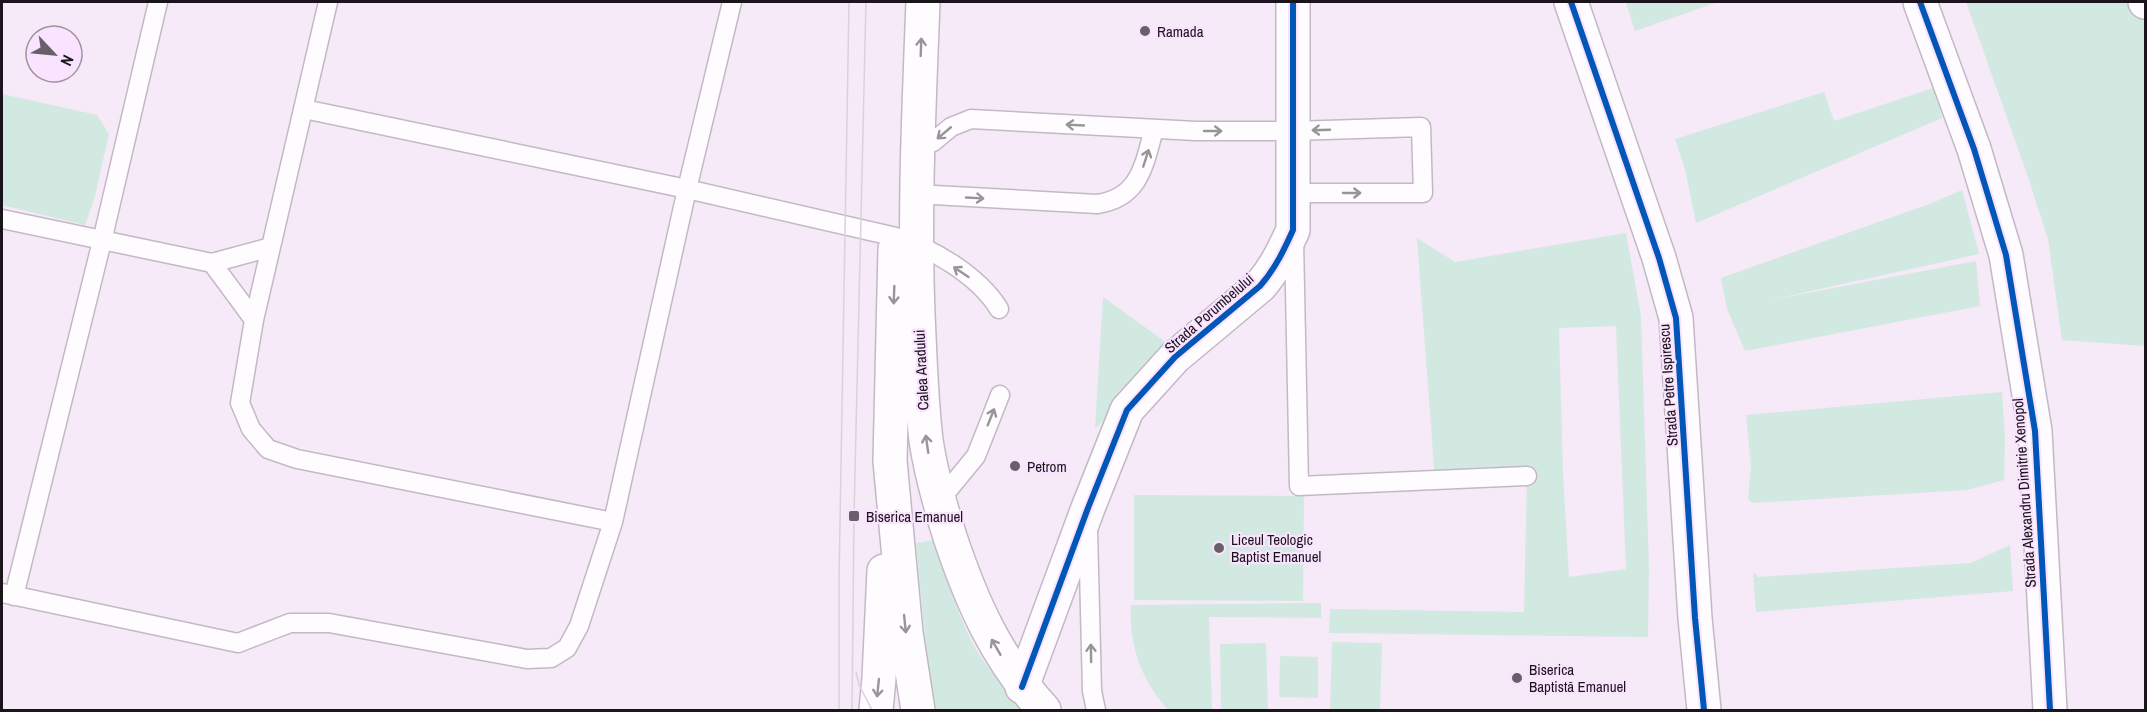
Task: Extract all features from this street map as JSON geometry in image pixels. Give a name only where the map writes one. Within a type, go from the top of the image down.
[{"type":"street","name":"Calea Aradului","points":[[901,2],[906,240],[926,441],[939,501],[976,608],[994,644],[1022,687],[1044,711]]},
{"type":"street","name":"Calea Aradului","points":[[918,711],[906,633],[890,461],[906,240],[916,194],[923,2]]},
{"type":"street","name":"Strada Porumbelului","points":[[1022,687],[1127,410],[1175,357],[1260,286],[1282,255],[1293,230],[1293,2]]},
{"type":"street","name":"Strada Petre Ispirescu","points":[[1571,2],[1659,258],[1676,318],[1695,618],[1704,711]]},
{"type":"street","name":"Strada Alexandru Dimitrie Xenopol","points":[[1920,2],[1974,149],[2006,255],[2035,431],[2050,711]]},
{"type":"street","points":[[876,711],[890,461]]},
{"type":"lane","points":[[158,2],[102,241],[8,594],[238,643],[290,623],[329,622],[527,659],[551,658],[567,648],[579,626],[613,522],[687,189],[732,2]]},
{"type":"lane","points":[[328,2],[254,320],[240,403],[251,429],[268,449],[297,459],[613,522]]},
{"type":"lane","points":[[304,109],[687,189],[906,240],[975,281],[991,295],[999,309]]},
{"type":"lane","points":[[918,148],[933,142],[951,127],[971,119],[1154,129],[1293,131],[1421,127],[1423,193],[1293,193]]},
{"type":"lane","points":[[916,194],[1097,204],[1114,202],[1131,188],[1137,179],[1145,163],[1154,129]]},
{"type":"lane","points":[[2,219],[212,263],[271,247]]},
{"type":"lane","points":[[1293,230],[1299,486],[1527,476]]},
{"type":"lane","points":[[212,263],[254,320]]},
{"type":"lane","points":[[939,501],[976,456],[1000,395]]},
{"type":"lane","points":[[1088,508],[1092,692],[1096,711]]},
{"type":"green space","points":[[1718,2],[1635,31],[1626,3]]},
{"type":"green space","points":[[1966,2],[2145,2],[2145,346],[2062,340],[2048,239]]},
{"type":"green space","points":[[1936,87],[1942,118],[1696,223],[1685,169],[1675,139],[1824,92],[1834,121]]},
{"type":"green space","points":[[2,94],[97,115],[109,134],[94,200],[85,225],[2,205]]},
{"type":"green space","points":[[1962,190],[1979,254],[1765,301],[1976,261],[1980,306],[1745,351],[1727,309],[1721,278],[1932,203]]},
{"type":"green space","points":[[1626,233],[1641,316],[1649,569],[1648,637],[1329,633],[1330,609],[1524,612],[1527,477],[1435,480],[1417,238],[1455,262]],"holes":[[[1616,326],[1626,569],[1569,577],[1563,474],[1559,328]]]},
{"type":"green space","points":[[1103,297],[1174,348],[1095,429]]},
{"type":"green space","points":[[2002,392],[2005,437],[2004,480],[1967,490],[1753,503],[1748,499],[1751,467],[1746,415]]},
{"type":"green space","name":"Liceul Teologic Baptist Emanuel","points":[[1134,495],[1304,496],[1303,601],[1134,600]]},
{"type":"green space","points":[[935,540],[954,598],[972,641],[994,676],[1022,710],[932,710],[916,543]]},
{"type":"green space","points":[[2010,545],[2013,591],[1756,612],[1753,572],[1758,577],[1971,563]]},
{"type":"green space","points":[[1321,603],[1321,618],[1209,617],[1212,710],[1168,710],[1144,674],[1132,635],[1131,605]]},
{"type":"green space","points":[[1332,642],[1382,643],[1380,710],[1330,710]]},
{"type":"green space","points":[[1266,643],[1268,710],[1221,710],[1220,644]]},
{"type":"green space","points":[[1280,656],[1318,657],[1318,698],[1279,697]]},
{"type":"tram line","points":[[839,710],[839,581],[849,2]]},
{"type":"tram line","points":[[852,710],[854,516],[866,2]]},
{"type":"tram line","points":[[856,672],[859,685],[872,710]]},
{"type":"cycle path","points":[[1022,687],[1127,410],[1175,357],[1260,286],[1275,266],[1293,230],[1293,2]]},
{"type":"cycle path","points":[[1571,2],[1659,258],[1676,318],[1695,618],[1704,710]]},
{"type":"cycle path","points":[[1920,2],[1974,149],[2006,255],[2035,431],[2050,710]]},
{"type":"place","name":"Ramada","points":[[1145,31]]},
{"type":"place","name":"Petrom","points":[[1015,466]]},
{"type":"place","name":"Biserica Emanuel","points":[[854,516]]},
{"type":"place","name":"Liceul Teologic Baptist Emanuel","points":[[1219,548]]},
{"type":"place","name":"Biserica Baptistă Emanuel","points":[[1517,678]]}]
